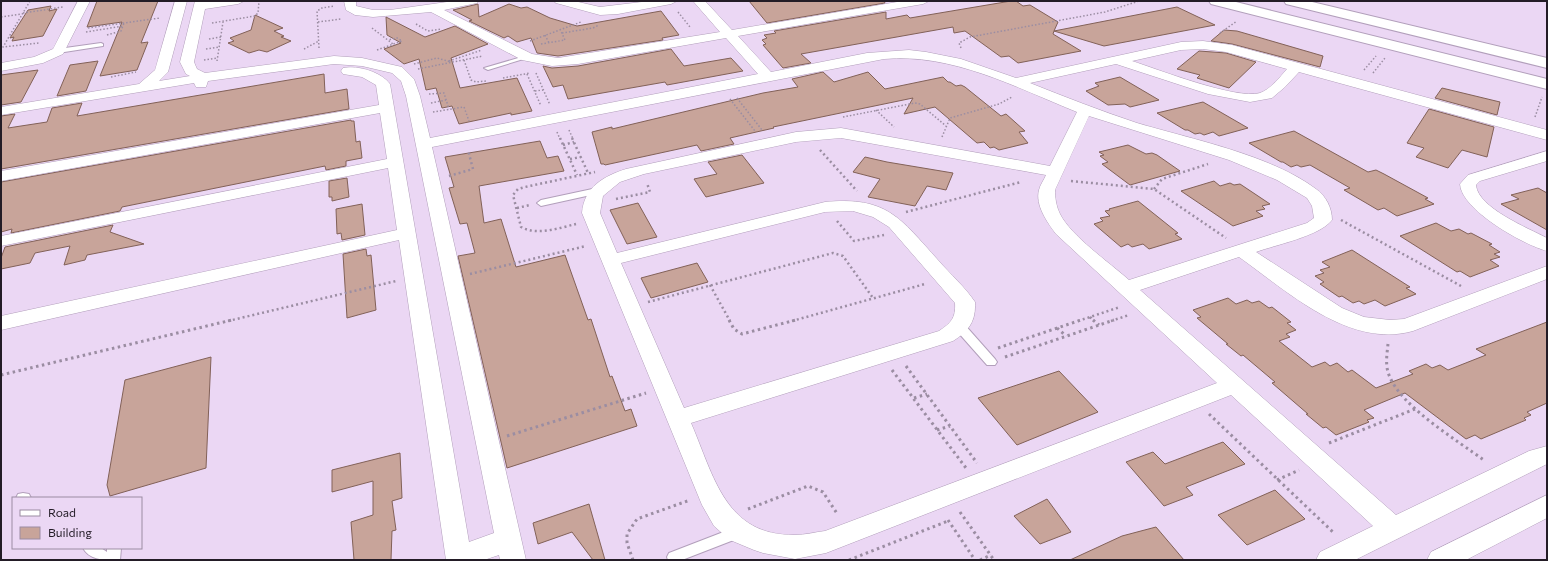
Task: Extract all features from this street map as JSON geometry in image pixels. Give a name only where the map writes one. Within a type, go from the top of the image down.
[{"type":"street","points":[[1,110],[142,92],[161,72],[181,1]]},
{"type":"street","points":[[201,82],[188,68],[201,4],[238,1]]},
{"type":"street","points":[[350,3],[350,8],[354,12],[372,14],[473,1]]},
{"type":"street","points":[[560,1],[590,10],[610,11],[670,1]]},
{"type":"street","points":[[702,1],[729,34],[768,77]]},
{"type":"street","points":[[430,7],[527,57],[550,62],[564,62],[923,1]]},
{"type":"street","points":[[1220,2],[1240,1]]},
{"type":"street","points":[[1220,2],[1547,84]]},
{"type":"street","points":[[1282,18],[1277,13],[1276,9],[1279,5],[1293,2],[1547,63]]},
{"type":"street","points":[[1,67],[38,60],[58,51],[83,3]]},
{"type":"street","points":[[1021,84],[1116,60],[1181,46],[1203,45],[1227,48],[1547,135]]},
{"type":"street","points":[[423,144],[882,55],[915,54],[947,60],[1021,84],[1085,110],[1269,170],[1306,189],[1318,200],[1324,210],[1323,220],[1313,227],[1243,250],[1138,299]]},
{"type":"street","points":[[1,121],[142,92],[319,61],[348,60],[375,64],[399,71],[407,78],[413,96],[511,550],[458,558],[383,84],[376,78],[351,71],[306,72],[201,82]]},
{"type":"street","points":[[1116,60],[1223,94],[1251,99],[1269,94],[1296,68]]},
{"type":"street","points":[[1,176],[386,108]]},
{"type":"street","points":[[1085,110],[1047,190],[1046,201],[1056,223],[1138,299],[1394,529]]},
{"type":"street","points":[[1054,176],[936,149],[841,133],[806,135],[769,142],[641,170],[623,175],[608,182],[594,198],[591,214],[714,505],[723,518],[739,532],[763,542],[795,547],[826,542],[1234,385]]},
{"type":"street","points":[[1547,156],[1474,178],[1468,184],[1468,192],[1475,201],[1487,211],[1547,245]]},
{"type":"street","points":[[1,241],[395,162]]},
{"type":"street","points":[[611,260],[825,207],[841,205],[858,206],[881,214],[902,230],[965,302],[966,315],[960,327],[946,336],[677,419]]},
{"type":"street","points":[[1,323],[406,233]]},
{"type":"street","points":[[1243,250],[1329,311],[1348,320],[1370,326],[1390,328],[1406,326],[1547,272]]},
{"type":"street","points":[[1329,560],[1503,474],[1537,458],[1547,456]]},
{"type":"street","points":[[1440,560],[1547,506]]},
{"type":"lane","points":[[58,51],[101,45]]},
{"type":"lane","points":[[488,68],[527,57]]},
{"type":"lane","points":[[541,203],[594,198]]},
{"type":"lane","points":[[960,327],[991,362]]},
{"type":"lane","points":[[674,557],[739,532]]},
{"type":"lane","points":[[91,549],[106,560]]},
{"type":"lane","points":[[113,560],[114,549]]},
{"type":"path","points":[[2,47],[30,1]]},
{"type":"path","points":[[196,26],[255,16],[258,13],[258,1]]},
{"type":"path","points":[[670,1],[701,39]]},
{"type":"path","points":[[947,60],[962,54],[962,49],[959,43],[970,37],[1105,12],[1139,1]]},
{"type":"path","points":[[1,17],[83,3]]},
{"type":"path","points":[[319,61],[317,10],[350,3]]},
{"type":"path","points":[[1203,45],[1252,10]]},
{"type":"path","points":[[399,71],[450,62],[508,47],[610,11]]},
{"type":"path","points":[[2,47],[177,15]]},
{"type":"path","points":[[562,33],[595,27],[596,25],[592,18]]},
{"type":"path","points":[[217,65],[223,22]]},
{"type":"path","points":[[67,35],[123,26]]},
{"type":"path","points":[[372,28],[393,44]]},
{"type":"path","points":[[399,71],[435,58],[443,58],[450,62],[508,47],[563,40],[565,38],[560,29]]},
{"type":"path","points":[[348,60],[402,41],[396,38],[388,40]]},
{"type":"path","points":[[301,50],[319,41]]},
{"type":"path","points":[[1358,84],[1390,45]]},
{"type":"path","points":[[1358,84],[1390,45]]},
{"type":"path","points":[[536,72],[563,145],[577,175]]},
{"type":"path","points":[[528,74],[535,91],[554,119],[574,142],[588,172]]},
{"type":"path","points":[[936,149],[950,118],[999,104],[1021,84]]},
{"type":"path","points":[[1530,131],[1547,84]]},
{"type":"path","points":[[723,86],[755,120],[769,142]]},
{"type":"path","points":[[723,86],[738,109],[769,142]]},
{"type":"path","points":[[535,91],[543,90]]},
{"type":"path","points":[[413,96],[443,92],[449,109]]},
{"type":"path","points":[[842,117],[915,103],[920,104],[946,126]]},
{"type":"path","points":[[417,115],[461,106],[465,108],[473,170],[431,179]]},
{"type":"path","points":[[738,109],[744,107]]},
{"type":"path","points":[[876,110],[894,126],[894,132],[889,140]]},
{"type":"path","points":[[748,121],[755,120]]},
{"type":"path","points":[[806,135],[881,214],[1054,176],[1154,189],[1243,250]]},
{"type":"path","points":[[563,145],[574,142]]},
{"type":"path","points":[[570,159],[581,157]]},
{"type":"path","points":[[1154,189],[1162,179],[1232,157]]},
{"type":"path","points":[[594,198],[650,192],[650,188],[641,170]]},
{"type":"path","points":[[825,207],[854,241],[864,241],[902,230]]},
{"type":"path","points":[[1324,210],[1481,297]]},
{"type":"path","points":[[452,279],[603,241]]},
{"type":"path","points":[[630,306],[833,253],[843,256],[873,298]]},
{"type":"path","points":[[1,375],[413,277]]},
{"type":"path","points":[[710,285],[734,329],[742,334],[945,278]]},
{"type":"path","points":[[982,353],[1090,317],[1138,299]]},
{"type":"path","points":[[991,362],[1099,325],[1138,299]]},
{"type":"path","points":[[1090,317],[1099,325]]},
{"type":"path","points":[[1057,328],[1066,336]]},
{"type":"path","points":[[1390,328],[1387,357],[1390,376],[1404,398],[1416,409],[1503,474]]},
{"type":"path","points":[[889,354],[927,394],[950,426],[983,482]]},
{"type":"path","points":[[889,354],[914,398],[937,430],[983,482]]},
{"type":"path","points":[[488,443],[664,387]]},
{"type":"path","points":[[914,398],[927,394]]},
{"type":"path","points":[[1194,400],[1351,549]]},
{"type":"path","points":[[1308,451],[1416,409]]},
{"type":"path","points":[[937,430],[950,426]]},
{"type":"path","points":[[723,518],[808,486],[815,486],[822,490],[848,533]]},
{"type":"path","points":[[633,560],[626,538],[627,530],[637,519],[709,492]]},
{"type":"path","points":[[941,498],[948,520],[975,560]]},
{"type":"path","points":[[941,498],[994,560]]},
{"type":"path","points":[[849,560],[948,520]]},
{"type":"path","points":[[980,560],[991,555]]},
{"type":"building","points":[[97,1],[158,1],[141,43],[148,42],[137,70],[100,76],[122,22],[87,27]]},
{"type":"building","points":[[749,1],[884,1],[885,3],[767,23]]},
{"type":"building","points":[[1016,1],[1023,6],[1030,5],[1058,22],[1053,34],[1081,51],[1018,63],[1009,56],[1001,57],[965,31],[954,33],[953,27],[801,54],[811,63],[783,68],[763,45],[766,44],[762,40],[767,38],[764,35],[776,33],[774,31],[886,12],[886,19],[907,15],[910,18]]},
{"type":"building","points":[[478,4],[479,17],[509,4],[521,8],[527,7],[550,18],[577,26],[661,11],[679,35],[662,38],[663,40],[558,56],[537,53],[531,38],[517,42],[508,36],[504,38],[469,21],[472,20],[453,10]]},
{"type":"building","points":[[51,6],[49,11],[57,9],[43,36],[12,41],[14,37],[10,38],[28,10]]},
{"type":"building","points":[[1177,7],[1215,25],[1104,46],[1054,31]]},
{"type":"building","points":[[255,15],[283,28],[274,31],[284,36],[281,37],[291,41],[267,52],[259,50],[249,53],[228,43],[234,41],[230,38],[251,30]]},
{"type":"building","points":[[386,17],[425,37],[455,26],[488,44],[451,58],[460,88],[517,78],[532,111],[511,115],[511,113],[459,124],[452,106],[442,108],[436,88],[426,90],[419,59],[404,64],[384,49],[401,43],[387,35]]},
{"type":"building","points":[[1224,30],[1237,31],[1323,56],[1320,67],[1232,44],[1211,41]]},
{"type":"building","points":[[671,49],[684,66],[731,58],[743,71],[667,85],[665,82],[568,99],[563,85],[553,87],[543,66],[552,68],[578,66]]},
{"type":"building","points":[[1199,51],[1226,53],[1256,62],[1229,88],[1197,78],[1200,75],[1177,69]]},
{"type":"building","points":[[98,61],[86,91],[57,96],[70,65]]},
{"type":"building","points":[[38,70],[21,102],[1,105],[1,75]]},
{"type":"building","points":[[823,72],[834,82],[868,72],[885,89],[943,77],[948,82],[956,86],[961,85],[965,87],[1001,116],[1006,114],[1025,131],[1019,132],[1028,143],[999,150],[994,147],[990,148],[984,142],[977,143],[935,107],[904,114],[913,98],[773,127],[774,128],[730,138],[734,144],[701,151],[697,145],[605,165],[601,164],[592,132],[612,127],[612,129],[763,93],[798,87],[792,79]]},
{"type":"building","points":[[324,74],[325,93],[347,89],[349,109],[1,169],[1,116],[15,114],[8,128],[47,122],[52,108],[82,103],[77,116]]},
{"type":"building","points":[[1120,77],[1159,100],[1130,107],[1125,104],[1108,105],[1086,91],[1099,86],[1095,83]]},
{"type":"building","points":[[1442,88],[1500,102],[1497,115],[1435,98]]},
{"type":"building","points":[[1203,102],[1248,128],[1219,136],[1213,132],[1204,135],[1200,133],[1195,134],[1185,130],[1157,113]]},
{"type":"building","points":[[1429,109],[1494,127],[1487,157],[1462,150],[1448,168],[1416,157],[1424,148],[1407,143]]},
{"type":"building","points":[[351,120],[354,121],[356,142],[360,141],[362,158],[346,161],[346,166],[326,170],[325,166],[122,207],[120,211],[11,233],[12,229],[1,232],[1,182]]},
{"type":"building","points":[[1294,131],[1368,172],[1376,170],[1384,174],[1428,198],[1425,199],[1434,204],[1397,216],[1384,208],[1378,210],[1344,190],[1350,188],[1310,165],[1301,167],[1297,165],[1291,167],[1249,143]]},
{"type":"building","points":[[540,141],[547,158],[558,156],[564,171],[479,186],[484,223],[501,219],[516,267],[565,255],[588,320],[591,319],[610,377],[612,376],[625,411],[631,409],[637,426],[507,468],[458,256],[475,253],[467,223],[460,224],[449,188],[454,187],[445,157]]},
{"type":"building","points":[[1128,145],[1146,154],[1152,153],[1157,155],[1180,171],[1130,185],[1102,164],[1108,162],[1100,156],[1104,155],[1099,152]]},
{"type":"building","points":[[742,155],[764,183],[706,197],[694,179],[717,174],[708,162]]},
{"type":"building","points":[[865,157],[953,173],[946,190],[927,186],[915,206],[868,197],[880,179],[853,172]]},
{"type":"building","points":[[347,178],[349,197],[332,201],[332,197],[329,197],[329,181]]},
{"type":"building","points":[[1214,181],[1220,186],[1230,183],[1234,185],[1240,184],[1270,204],[1262,206],[1265,209],[1256,211],[1263,216],[1233,226],[1181,191]]},
{"type":"building","points":[[1538,188],[1547,193],[1547,230],[1501,204],[1519,199],[1511,195]]},
{"type":"building","points":[[1138,201],[1178,233],[1175,234],[1182,239],[1149,249],[1143,244],[1132,247],[1128,244],[1121,247],[1094,224],[1103,221],[1100,218],[1110,216],[1105,211]]},
{"type":"building","points":[[638,203],[657,237],[627,244],[610,210]]},
{"type":"building","points":[[362,204],[365,235],[342,240],[341,233],[337,234],[336,209]]},
{"type":"building","points":[[1436,223],[1451,231],[1459,229],[1468,234],[1471,233],[1492,244],[1489,245],[1500,252],[1494,254],[1500,257],[1490,260],[1499,266],[1470,277],[1460,271],[1457,272],[1400,236]]},
{"type":"building","points":[[113,225],[110,232],[144,244],[87,255],[85,260],[64,265],[70,246],[35,253],[30,263],[1,269],[1,258],[5,247]]},
{"type":"building","points":[[366,249],[367,256],[371,255],[376,310],[347,318],[343,254]]},
{"type":"building","points":[[1352,250],[1410,287],[1406,288],[1416,294],[1385,306],[1375,300],[1364,304],[1359,301],[1353,303],[1342,296],[1339,297],[1320,284],[1324,282],[1315,276],[1324,273],[1320,270],[1330,267],[1322,262]]},
{"type":"building","points":[[697,263],[708,282],[651,298],[641,278]]},
{"type":"building","points":[[1228,298],[1236,304],[1247,300],[1252,303],[1259,301],[1269,308],[1272,307],[1291,322],[1287,323],[1296,330],[1286,334],[1290,337],[1279,341],[1312,367],[1325,362],[1330,366],[1337,363],[1348,372],[1352,370],[1376,388],[1413,374],[1409,371],[1426,364],[1432,368],[1440,365],[1448,370],[1486,355],[1476,349],[1547,322],[1547,403],[1527,412],[1531,415],[1524,418],[1526,420],[1481,439],[1475,435],[1466,439],[1405,393],[1364,410],[1374,418],[1367,420],[1369,422],[1336,435],[1326,427],[1323,428],[1306,414],[1308,414],[1272,383],[1275,382],[1243,355],[1241,356],[1226,344],[1228,344],[1197,318],[1201,317],[1193,310]]},
{"type":"building","points":[[211,357],[206,468],[110,496],[107,485],[125,380]]},
{"type":"building","points":[[1059,371],[1098,412],[1017,445],[978,398]]},
{"type":"building","points":[[1223,442],[1245,464],[1186,487],[1193,495],[1164,506],[1126,462],[1153,452],[1165,464]]},
{"type":"building","points":[[400,453],[402,498],[392,501],[396,530],[392,531],[391,560],[354,560],[351,522],[373,515],[373,481],[332,492],[332,470]]},
{"type":"building","points":[[1275,490],[1305,519],[1247,545],[1218,515]]},
{"type":"building","points":[[1047,499],[1071,532],[1040,544],[1014,516]]},
{"type":"building","points":[[589,504],[605,560],[593,560],[572,532],[538,544],[533,523]]},
{"type":"building","points":[[1156,527],[1184,560],[1070,560],[1122,536]]}]
